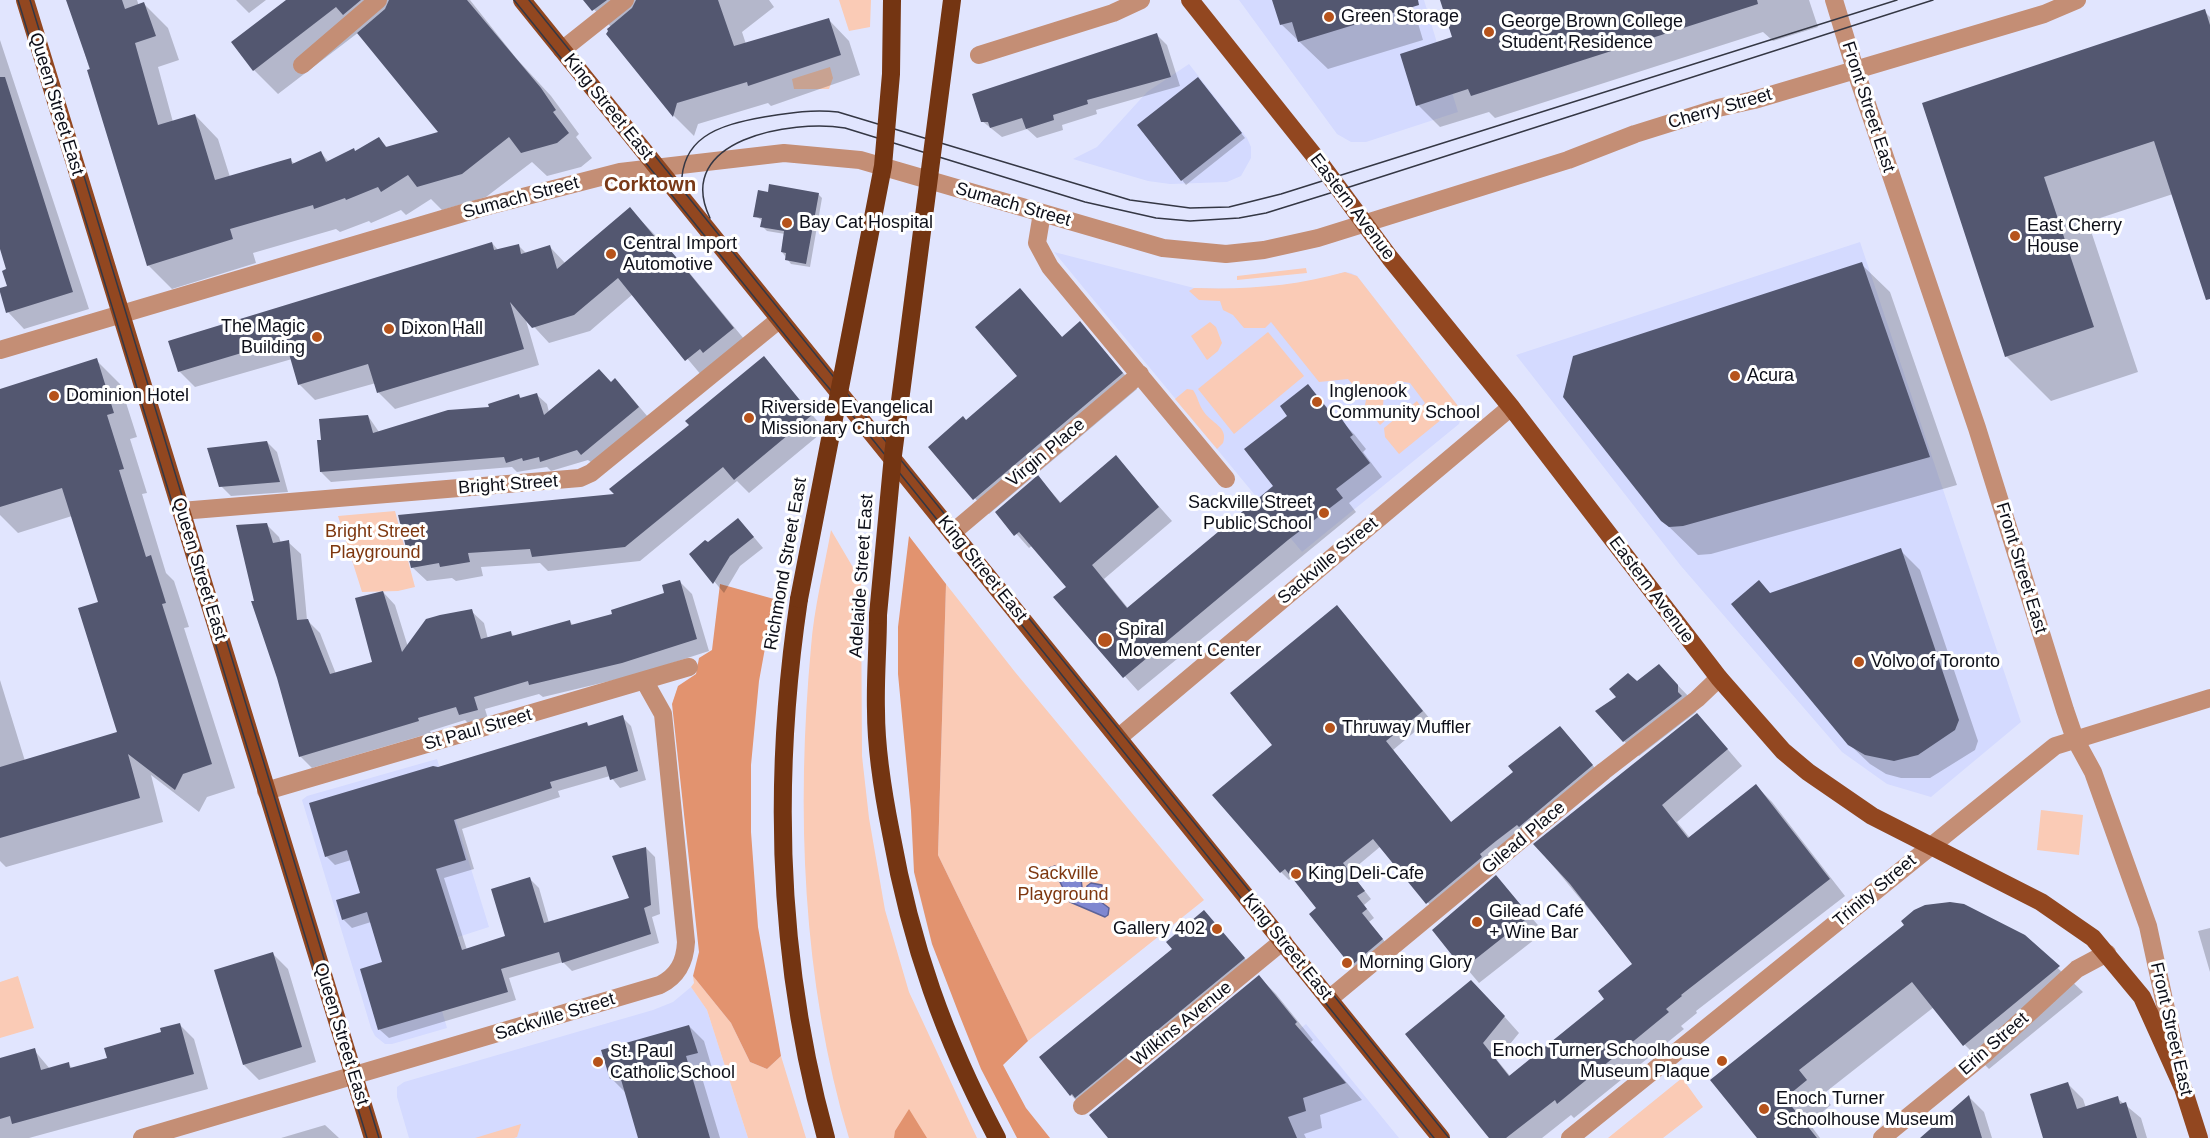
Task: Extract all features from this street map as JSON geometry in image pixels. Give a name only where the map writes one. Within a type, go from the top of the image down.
[{"type":"highway","name":"Richmond Street East","points":[[826,1138],[809,1076],[789,948],[784,900],[783,757],[788,675],[799,598],[883,166],[891,74],[892,0]]},
{"type":"highway","name":"Adelaide Street East","points":[[952,0],[892,455],[879,615],[877,734],[888,819],[902,898],[932,997],[969,1086],[997,1138]]},
{"type":"main road","name":"Queen Street East","points":[[25,0],[373,1138]]},
{"type":"main road","name":"King Street East","points":[[522,0],[1441,1138]]},
{"type":"main road","name":"Eastern Avenue","points":[[1190,0],[1366,223],[1390,258],[1511,407],[1719,678],[1783,752],[1872,816],[1931,844],[2067,918],[2107,953],[2142,997],[2159,1030],[2183,1089]]},
{"type":"main road","name":"Front Street East","points":[[2183,1089],[2199,1138]]},
{"type":"street","points":[[302,65],[378,0]]},
{"type":"street","points":[[562,50],[625,0]]},
{"type":"street","points":[[979,55],[1113,13],[1141,0]]},
{"type":"street","name":"Front Street East","points":[[1834,0],[1855,69],[1977,428],[2075,739],[2093,772],[2148,926],[2183,1089]]},
{"type":"street","name":"Cherry Street","points":[[1366,223],[1568,160],[1635,134],[1707,111],[1754,100],[2044,14],[2077,0]]},
{"type":"street","name":"Sumach Street","points":[[0,351],[480,207],[620,172],[749,156],[809,154],[860,160],[1163,248],[1215,253],[1264,250],[1318,238],[1366,223]]},
{"type":"street","points":[[1042,213],[1037,243],[1050,267],[1226,479]]},
{"type":"street","name":"Bright Street","points":[[181,511],[580,478],[591,473],[656,422],[780,319]]},
{"type":"street","name":"Virgin Place","points":[[952,532],[1140,374]]},
{"type":"street","name":"Sackville Street","points":[[1118,738],[1511,407]]},
{"type":"street","name":"St Paul Street","points":[[266,791],[645,682],[689,667]]},
{"type":"street","name":"Gilead Place","points":[[1329,999],[1604,771],[1697,699],[1719,678]]},
{"type":"street","name":"Sackville Street","points":[[142,1138],[660,985],[671,979],[681,966],[686,942],[663,714],[645,682]]},
{"type":"street","name":"Trinity Street","points":[[1570,1138],[2055,746],[2210,698]]},
{"type":"street","name":"Wilkins Avenue","points":[[1082,1106],[1283,941]]},
{"type":"street","name":"Erin Street","points":[[1882,1138],[1986,1053],[2077,969],[2107,953]]},
{"type":"shaded area","points":[[1239,0],[1424,0],[1458,112],[1366,142],[1351,142],[1337,134]]},
{"type":"shaded area","points":[[1189,64],[1247,138],[1251,147],[1251,158],[1241,176],[1227,182],[1170,184],[1148,181],[1073,159],[1097,147],[1147,92]]},
{"type":"shaded area","points":[[1860,242],[2021,722],[1931,797],[1887,784],[1842,752],[1681,566],[1516,355]]},
{"type":"shaded area","name":"Inglenook Community School","points":[[1054,252],[1194,288],[1245,289],[1310,282],[1345,272],[1351,273],[1357,276],[1458,406],[1461,417],[1459,424],[1302,552]]},
{"type":"shaded area","points":[[909,536],[946,584],[938,855],[1028,1041],[1003,1065],[1026,1108],[1050,1138],[1017,1138],[981,1069],[932,944],[914,872],[911,811],[898,674],[898,627]]},
{"type":"shaded area","points":[[720,584],[774,599],[759,681],[751,765],[751,832],[758,927],[781,1056],[767,1069],[750,1062],[731,1023],[693,976],[699,952],[672,704],[678,686],[696,674],[699,658],[712,650]]},
{"type":"shaded area","points":[[437,759],[489,927],[424,948],[447,1028],[385,1044],[375,1036],[371,1028],[302,800],[307,796]]},
{"type":"shaded area","name":"St. Paul Catholic School","points":[[691,987],[707,1010],[748,1138],[409,1138],[397,1097],[397,1087],[404,1082],[653,1010],[673,1002]]},
{"type":"shaded area","points":[[1306,1024],[1399,1138],[1164,1138]]},
{"type":"shaded area","points":[[909,1109],[927,1138],[894,1138],[895,1131]]},
{"type":"green space","points":[[839,0],[871,0],[870,27],[849,31]]},
{"type":"green space","points":[[830,67],[833,78],[829,89],[794,89],[792,79]]},
{"type":"green space","points":[[1306,268],[1307,273],[1237,280],[1237,276]]},
{"type":"green space","points":[[1345,272],[1357,276],[1458,406],[1399,454],[1385,437],[1384,428],[1417,401],[1421,407],[1425,403],[1410,383],[1398,381],[1384,393],[1383,406],[1389,417],[1380,425],[1365,405],[1366,400],[1348,379],[1319,382],[1271,322],[1265,328],[1244,328],[1233,315],[1223,310],[1220,301],[1199,300],[1189,291],[1194,288],[1251,288],[1289,284]]},
{"type":"green space","points":[[1210,322],[1216,327],[1222,343],[1218,351],[1207,360],[1191,336]]},
{"type":"green space","points":[[1268,332],[1304,376],[1234,434],[1198,389]]},
{"type":"green space","points":[[1187,389],[1193,390],[1202,410],[1224,433],[1223,443],[1217,449],[1175,399]]},
{"type":"green space","name":"Bright Street Playground","points":[[395,511],[415,587],[398,591],[362,592],[338,516]]},
{"type":"green space","points":[[831,530],[861,581],[862,756],[869,818],[885,910],[909,992],[977,1138],[849,1138],[833,1078],[812,956],[804,832],[806,708],[812,632]]},
{"type":"green space","name":"Sackville Playground","points":[[946,584],[1015,672],[1204,900],[1028,1041],[938,855]]},
{"type":"green space","points":[[2041,810],[2083,815],[2079,855],[2037,850]]},
{"type":"green space","points":[[18,976],[34,1028],[0,1038],[0,982]]},
{"type":"green space","points":[[693,976],[731,1023],[750,1062],[767,1069],[781,1056],[806,1138],[748,1138],[707,1010],[691,987],[694,983]]},
{"type":"green space","points":[[1682,1078],[1703,1107],[1663,1138],[1608,1138]]},
{"type":"green space","points":[[521,1124],[517,1137],[514,1138],[475,1138]]},
{"type":"water","points":[[1055,866],[1062,873],[1081,879],[1082,887],[1073,895],[1076,901],[1085,899],[1087,886],[1091,883],[1102,885],[1102,891],[1097,899],[1109,908],[1108,915],[1105,917],[1070,902],[1060,882],[1050,874],[1049,868]]},
{"type":"building","points":[[66,0],[122,0],[125,9],[144,2],[156,36],[135,43],[158,125],[195,114],[215,180],[291,158],[292,164],[321,151],[326,162],[354,148],[355,151],[379,137],[386,147],[438,132],[357,33],[385,9],[389,0],[467,0],[541,88],[556,110],[553,112],[569,133],[557,143],[521,153],[509,137],[462,174],[417,187],[408,175],[381,192],[378,187],[346,200],[345,198],[314,209],[313,205],[230,229],[233,239],[147,266],[87,70],[90,69]]},
{"type":"building","points":[[286,0],[361,0],[343,15],[336,7],[253,71],[231,42]]},
{"type":"building","points":[[583,0],[607,0],[592,11]]},
{"type":"building","points":[[636,0],[718,0],[734,46],[829,18],[841,55],[748,86],[747,82],[677,103],[673,117],[606,34],[607,29],[632,8]]},
{"type":"building","name":"Green Storage","points":[[1272,0],[1418,0],[1419,5],[1298,42],[1292,22],[1280,25]]},
{"type":"building","points":[[1440,0],[1757,0],[1758,4],[1471,96],[1468,89],[1416,106],[1400,54],[1452,37]]},
{"type":"building","name":"East Cherry House","points":[[2205,9],[2210,25],[2210,299],[2206,300],[2154,141],[2044,177],[2094,327],[2005,357],[1922,103]]},
{"type":"building","points":[[1157,33],[1171,77],[1087,100],[1088,104],[1053,115],[1054,120],[1026,129],[1022,118],[990,128],[988,122],[981,122],[972,94]]},
{"type":"building","points":[[0,77],[5,77],[73,292],[6,313],[0,292],[0,288],[7,286],[2,271],[6,269],[0,249]]},
{"type":"building","points":[[1198,77],[1242,133],[1181,181],[1137,125]]},
{"type":"building","name":"Bay Cat Hospital","points":[[769,184],[819,193],[806,264],[785,260],[786,253],[781,252],[784,231],[760,227],[762,218],[753,217],[758,190],[768,192]]},
{"type":"building","points":[[630,207],[660,243],[662,240],[734,328],[703,353],[700,349],[685,361],[618,278],[574,315],[532,328],[510,302],[524,349],[377,393],[368,364],[298,385],[285,340],[178,372],[168,341],[492,242],[494,250],[519,244],[521,254],[550,245],[557,269]]},
{"type":"building","name":"Acura","points":[[1862,262],[1930,457],[1683,526],[1669,527],[1661,521],[1563,397],[1573,356]]},
{"type":"building","points":[[1020,288],[1062,337],[1080,321],[1123,373],[973,500],[928,447],[963,416],[966,420],[1017,376],[975,327]]},
{"type":"building","points":[[764,356],[812,415],[734,480],[723,467],[625,547],[532,557],[530,549],[468,553],[470,562],[440,567],[439,563],[411,568],[398,515],[614,494],[609,489],[689,425],[685,421]]},
{"type":"building","points":[[97,358],[114,413],[107,415],[124,469],[119,470],[146,557],[151,555],[166,603],[162,604],[212,764],[183,774],[175,790],[128,754],[140,798],[0,838],[0,767],[117,732],[78,608],[98,602],[62,488],[0,507],[0,389]]},
{"type":"building","points":[[599,369],[611,382],[615,378],[639,407],[581,455],[577,450],[540,462],[539,457],[523,461],[522,458],[506,463],[504,457],[320,472],[317,440],[321,440],[319,419],[368,415],[373,433],[448,410],[489,407],[488,404],[519,394],[520,398],[537,393],[544,415]]},
{"type":"building","points":[[1308,384],[1337,421],[1341,418],[1353,435],[1350,437],[1370,463],[1336,489],[1343,498],[1288,540],[1123,678],[1053,597],[1066,587],[1019,532],[1014,536],[995,512],[1038,475],[1060,503],[1116,455],[1159,507],[1092,565],[1127,608],[1273,486],[1244,449],[1287,416],[1280,406]]},
{"type":"building","points":[[267,441],[280,482],[219,487],[207,448]]},
{"type":"building","points":[[738,518],[754,537],[730,556],[713,584],[689,554],[705,540],[708,542]]},
{"type":"building","points":[[267,523],[273,543],[289,540],[297,620],[308,619],[330,674],[372,662],[355,598],[383,591],[402,652],[426,619],[440,615],[472,609],[481,639],[511,631],[512,636],[570,620],[571,625],[612,614],[611,610],[664,593],[662,585],[680,580],[697,639],[622,663],[529,685],[528,681],[474,697],[478,710],[459,715],[456,707],[418,718],[419,721],[299,757],[277,678],[251,601],[254,601],[236,525]]},
{"type":"building","name":"Volvo of Toronto","points":[[1901,548],[1959,720],[1955,730],[1918,755],[1894,761],[1865,755],[1848,745],[1731,604],[1759,580],[1770,593]]},
{"type":"building","points":[[1337,605],[1423,711],[1386,741],[1451,822],[1513,772],[1508,766],[1560,726],[1593,765],[1519,827],[1517,825],[1480,854],[1482,857],[1426,904],[1373,839],[1343,863],[1365,891],[1357,896],[1367,909],[1362,913],[1383,939],[1351,966],[1309,914],[1316,908],[1285,869],[1280,873],[1212,795],[1272,745],[1230,693]]},
{"type":"building","points":[[1659,664],[1678,685],[1678,692],[1682,696],[1623,742],[1595,711],[1616,697],[1609,689],[1628,673],[1637,681]]},
{"type":"building","points":[[1697,713],[1728,749],[1662,805],[1688,838],[1756,784],[1830,879],[1681,995],[1666,1009],[1669,1012],[1557,1104],[1555,1100],[1506,1138],[1489,1138],[1405,1034],[1471,980],[1505,1016],[1483,1043],[1509,1076],[1604,999],[1598,991],[1632,964],[1570,884],[1533,844]]},
{"type":"building","points":[[623,715],[638,771],[610,780],[606,766],[550,782],[552,788],[454,820],[466,860],[436,869],[462,950],[505,936],[491,889],[530,877],[544,923],[629,898],[612,856],[646,847],[651,905],[644,908],[651,934],[562,963],[559,952],[501,969],[508,992],[378,1030],[360,969],[382,962],[367,912],[342,920],[336,900],[360,893],[347,850],[325,857],[309,803],[587,722],[588,726]]},
{"type":"building","points":[[1496,875],[1530,916],[1463,969],[1432,930]]},
{"type":"building","points":[[1950,902],[1964,904],[2025,935],[2060,966],[1963,1046],[1912,982],[1799,1070],[1807,1080],[1785,1098],[1817,1138],[1757,1138],[1710,1080],[1904,925],[1901,921],[1914,910],[1925,905]]},
{"type":"building","points":[[1204,910],[1245,958],[1075,1098],[1072,1094],[1070,1096],[1039,1057],[1172,949],[1166,942]]},
{"type":"building","points":[[273,952],[302,1047],[243,1065],[214,970]]},
{"type":"building","points":[[1259,975],[1297,1022],[1295,1024],[1346,1083],[1303,1098],[1306,1111],[1288,1117],[1297,1138],[1108,1138],[1089,1115]]},
{"type":"building","points":[[180,1023],[194,1074],[12,1124],[10,1116],[0,1119],[0,1058],[35,1048],[41,1070],[69,1062],[70,1068],[107,1058],[104,1048],[161,1032],[160,1028]]},
{"type":"building","points":[[689,1025],[698,1053],[686,1056],[710,1138],[638,1138],[620,1076],[610,1079],[601,1050]]},
{"type":"building","points":[[2068,1082],[2077,1109],[2118,1096],[2120,1104],[2126,1102],[2137,1138],[2043,1138],[2030,1094]]},
{"type":"building","points":[[1969,1095],[1982,1138],[1920,1138]]},
{"type":"tram line","points":[[18,0],[367,1138]]},
{"type":"tram line","points":[[30,0],[379,1138]]},
{"type":"tram line","points":[[514,0],[810,366],[865,430],[1434,1138]]},
{"type":"tram line","points":[[529,0],[1449,1138]]},
{"type":"tram line","points":[[682,193],[682,174],[686,159],[694,146],[704,137],[747,120],[801,112],[828,111],[838,112],[1130,200],[1190,208],[1229,207],[1281,194],[1897,0]]},
{"type":"tram line","points":[[710,218],[703,191],[708,169],[722,152],[744,140],[769,132],[797,127],[823,126],[845,128],[1085,202],[1156,218],[1190,221],[1239,218],[1266,213],[1340,190],[1933,0]]},
{"type":"place","name":"Green Storage","points":[[1329,17]]},
{"type":"place","name":"George Brown College Student Residence","points":[[1489,32]]},
{"type":"place","name":"Bay Cat Hospital","points":[[787,223]]},
{"type":"place","name":"East Cherry House","points":[[2015,236]]},
{"type":"place","name":"Central Import Automotive","points":[[611,254]]},
{"type":"place","name":"Dixon Hall","points":[[389,329]]},
{"type":"place","name":"The Magic Building","points":[[317,337]]},
{"type":"place","name":"Acura","points":[[1735,376]]},
{"type":"place","name":"Dominion Hotel","points":[[54,396]]},
{"type":"place","name":"Inglenook Community School","points":[[1317,402]]},
{"type":"place","name":"Riverside Evangelical Missionary Church","points":[[749,418]]},
{"type":"place","name":"Sackville Street Public School","points":[[1324,513]]},
{"type":"place","name":"Spiral Movement Center","points":[[1105,640]]},
{"type":"place","name":"Volvo of Toronto","points":[[1859,662]]},
{"type":"place","name":"Thruway Muffler","points":[[1330,728]]},
{"type":"place","name":"King Deli-Cafe","points":[[1296,874]]},
{"type":"place","name":"Gilead Café + Wine Bar","points":[[1477,922]]},
{"type":"place","name":"Gallery 402","points":[[1217,929]]},
{"type":"place","name":"Morning Glory","points":[[1347,963]]},
{"type":"place","name":"Enoch Turner Schoolhouse Museum Plaque","points":[[1722,1061]]},
{"type":"place","name":"St. Paul Catholic School","points":[[598,1062]]},
{"type":"place","name":"Enoch Turner Schoolhouse Museum","points":[[1764,1109]]},
{"type":"district","name":"Corktown","points":[[650,185]]}]
